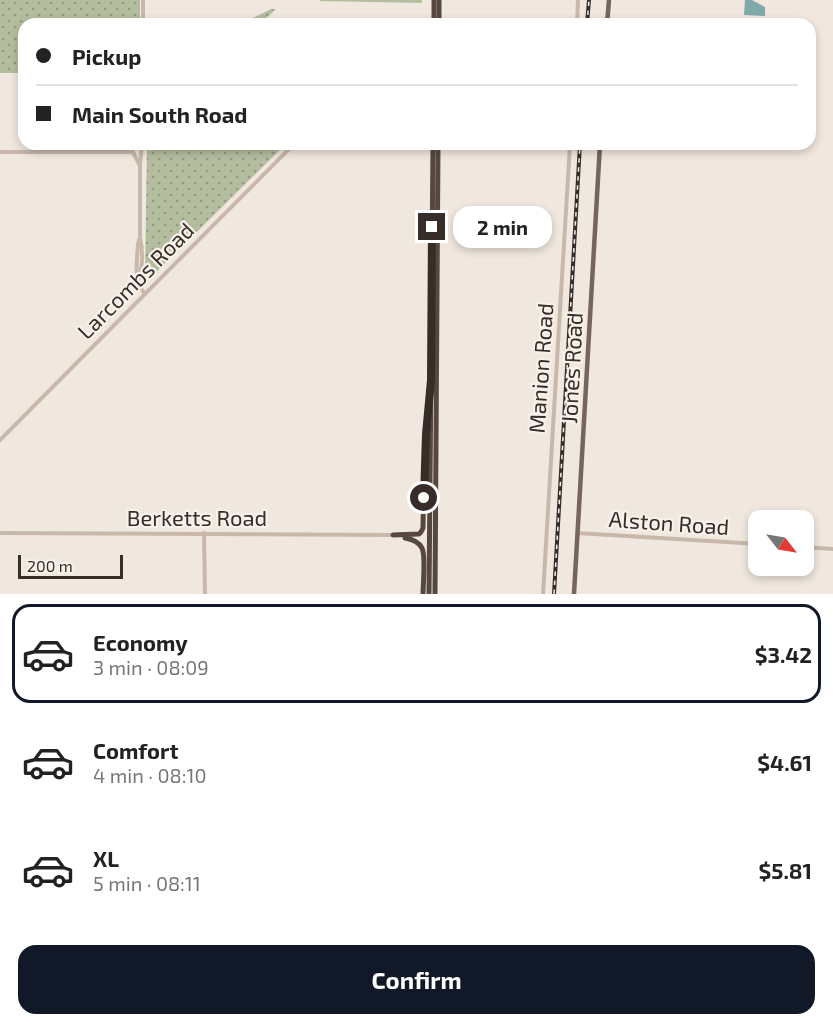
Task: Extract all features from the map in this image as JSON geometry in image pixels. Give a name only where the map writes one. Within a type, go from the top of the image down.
[{"type":"highway","points":[[434,0],[434,18]]},
{"type":"highway","points":[[439,0],[439,18]]},
{"type":"highway","points":[[429,594],[433,150]]},
{"type":"highway","points":[[435,594],[438,150]]},
{"type":"highway","points":[[393,535],[416,535],[423,528],[431,380]]},
{"type":"highway","points":[[393,535],[412,539],[422,548],[423,594]]},
{"type":"main road","points":[[608,18],[609,0]]},
{"type":"main road","name":"Jones Road","points":[[574,594],[600,150]]},
{"type":"street","points":[[143,0],[143,18]]},
{"type":"street","points":[[577,18],[578,0]]},
{"type":"street","name":"Larcombs Road","points":[[0,440],[288,150]]},
{"type":"street","name":"Manion Road","points":[[543,594],[570,150]]},
{"type":"street","points":[[0,152],[142,152],[140,166],[141,272],[138,280],[145,294]]},
{"type":"street","points":[[133,152],[140,166]]},
{"type":"street","name":"Berketts Road","points":[[0,533],[393,535]]},
{"type":"street","points":[[204,533],[205,594]]},
{"type":"street","name":"Alston Road","points":[[578,533],[748,543]]},
{"type":"street","points":[[814,548],[833,549]]},
{"type":"green space","points":[[0,0],[140,0],[140,18],[18,18],[18,73],[0,73]]},
{"type":"green space","points":[[422,0],[422,3],[320,1]]},
{"type":"green space","points":[[271,9],[275,9],[265,18],[253,18]]},
{"type":"green space","points":[[147,150],[280,150],[145,283]]},
{"type":"water","points":[[745,0],[752,0],[765,7],[765,16],[744,15]]},
{"type":"railway","points":[[588,18],[589,0]]},
{"type":"railway","points":[[554,594],[580,150]]},
{"type":"route","points":[[424,498],[431,380],[432,227]]}]
